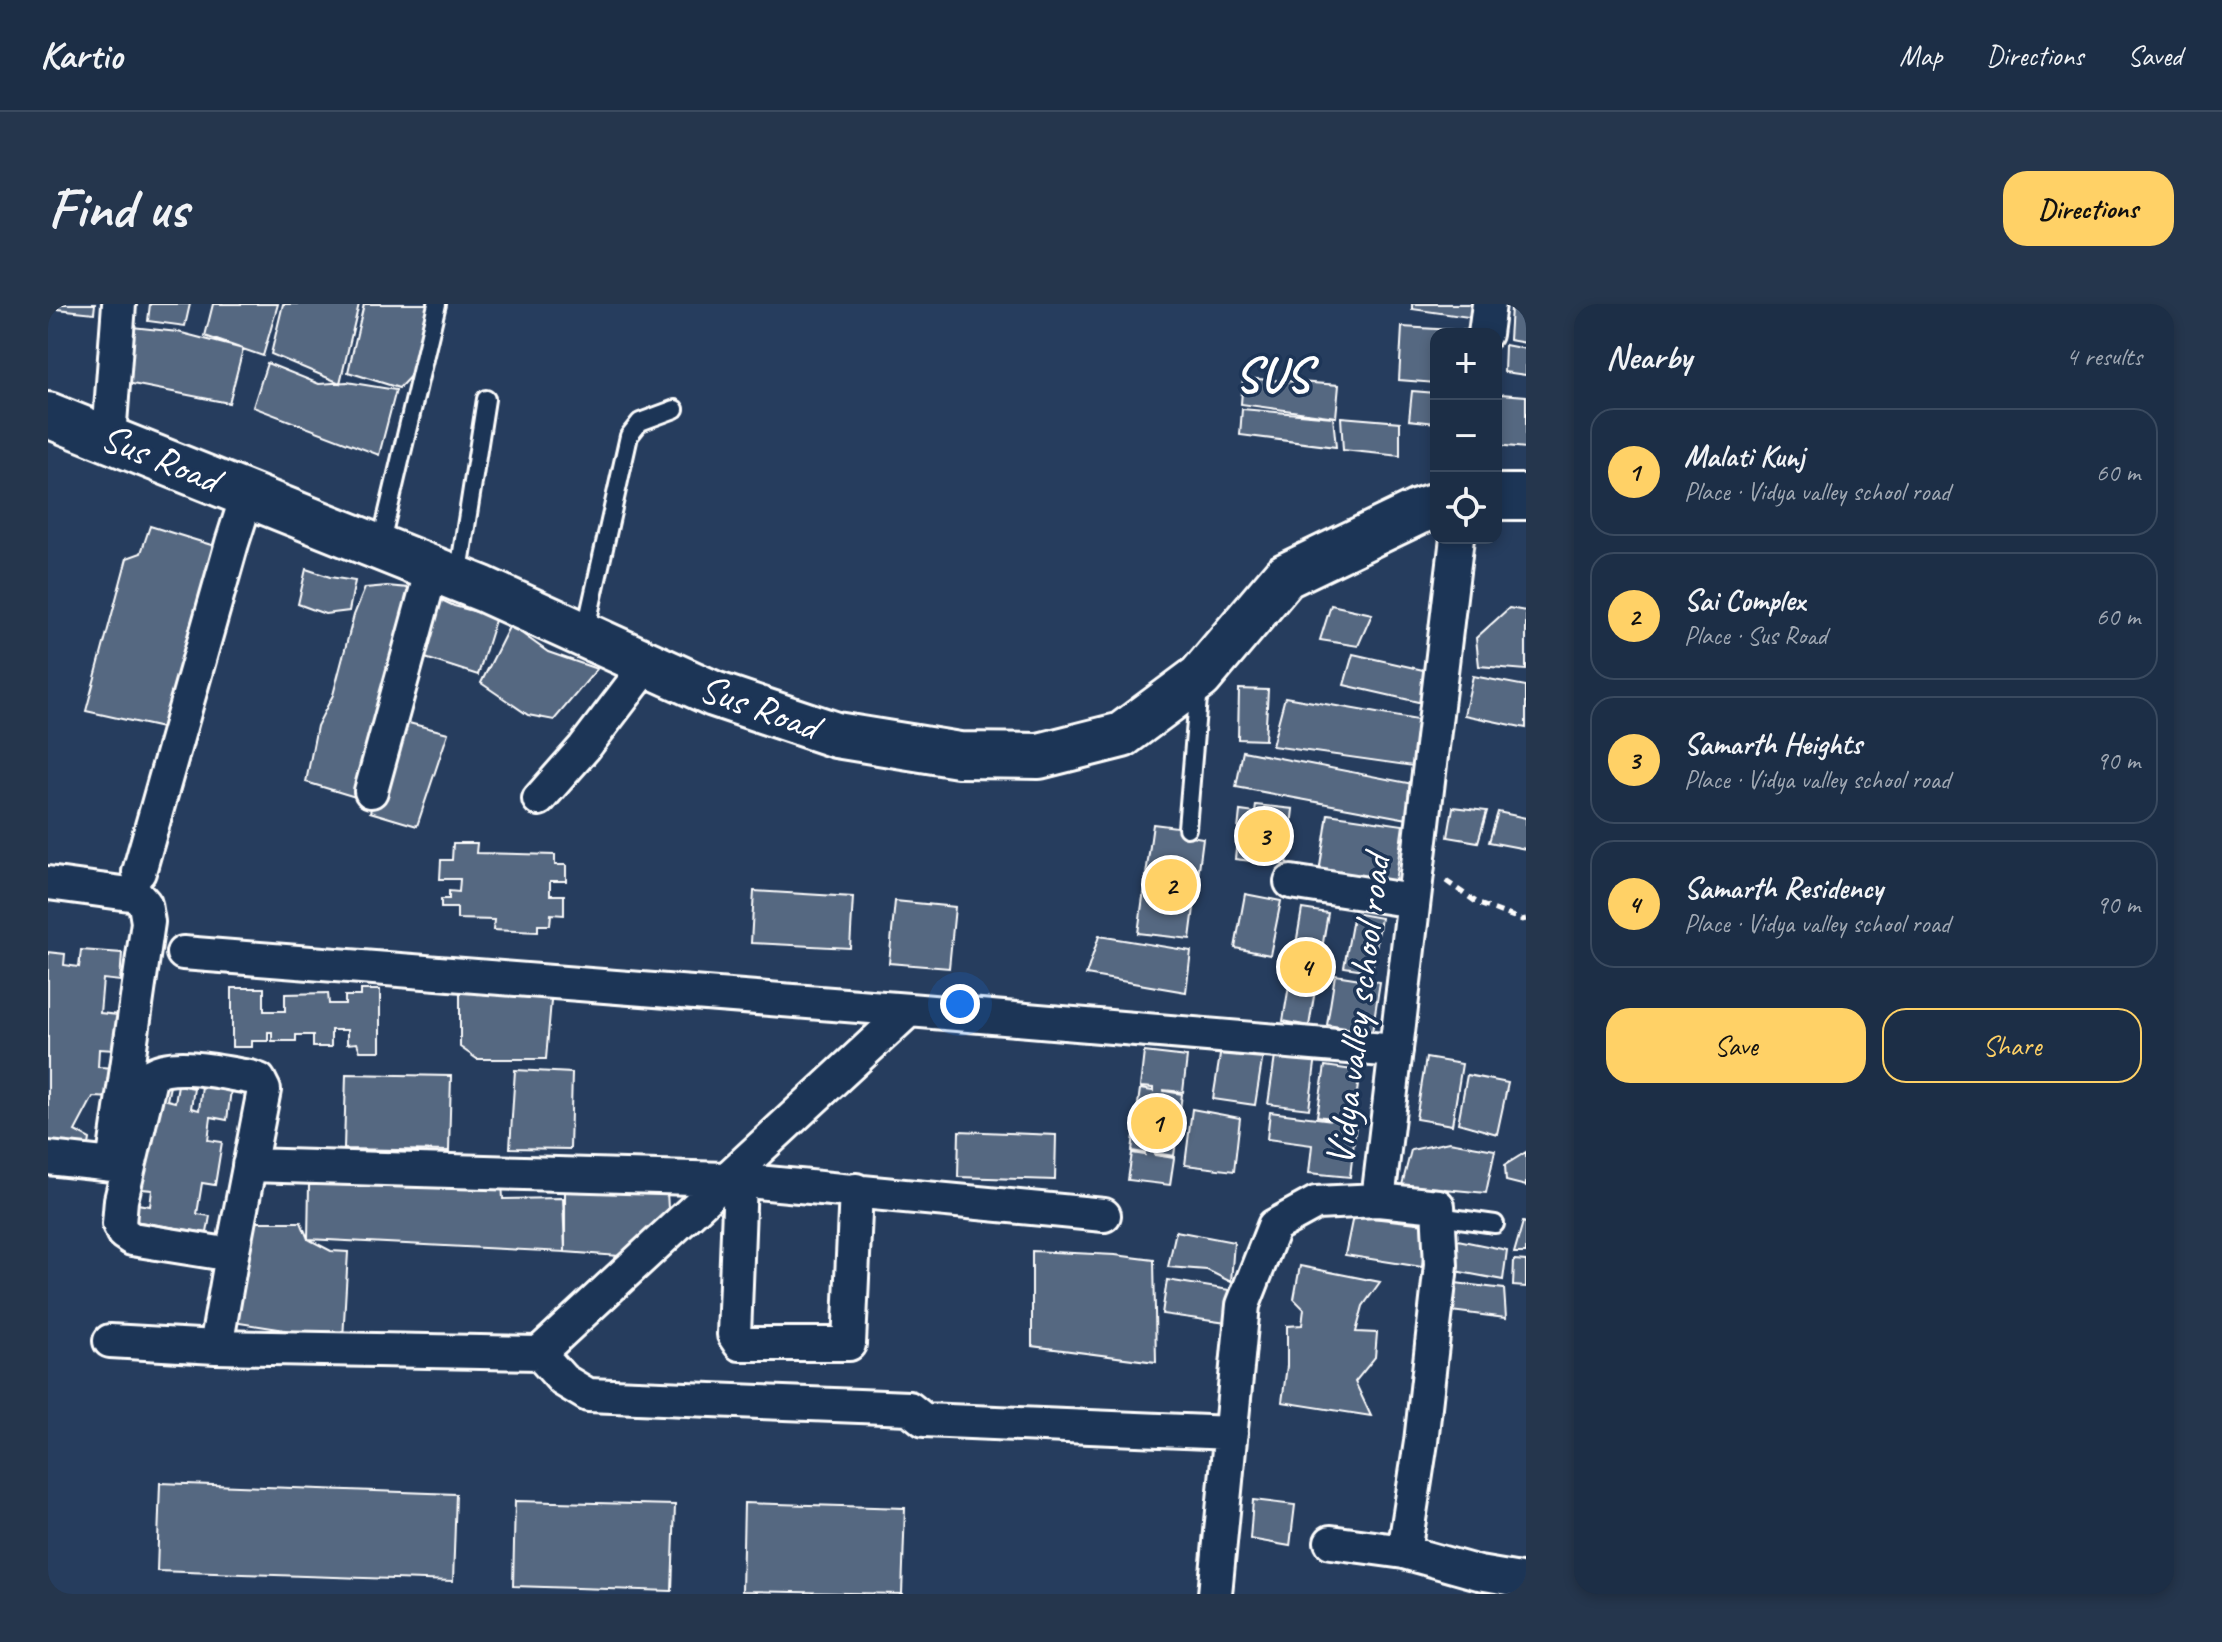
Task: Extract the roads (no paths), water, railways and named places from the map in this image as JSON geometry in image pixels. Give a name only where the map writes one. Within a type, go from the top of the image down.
[{"type":"main road","name":"Sus Road","points":[[48,415],[380,547],[714,694],[836,735],[959,755],[1039,756],[1122,735],[1200,677],[1285,576],[1430,508]]},
{"type":"main road","points":[[1502,497],[1526,497]]},
{"type":"street","points":[[109,437],[119,304]]},
{"type":"street","points":[[1486,328],[1489,304]]},
{"type":"street","points":[[139,872],[248,493]]},
{"type":"street","name":"Vidya valley school road","points":[[1215,1594],[1243,1305],[1274,1226],[1316,1203],[1378,1200],[1456,544]]},
{"type":"street","points":[[371,791],[444,574]]},
{"type":"street","points":[[539,799],[584,748],[648,664]]},
{"type":"street","points":[[1291,882],[1413,901]]},
{"type":"street","points":[[48,883],[137,895],[145,904],[148,922],[113,1165],[48,1158]]},
{"type":"street","points":[[183,953],[1396,1051]]},
{"type":"street","points":[[110,1341],[216,1347],[539,1353],[735,1186],[909,1010]]},
{"type":"street","points":[[216,1347],[264,1090],[259,1080],[250,1077],[184,1068],[160,1069],[151,1075],[121,1200],[119,1224],[123,1233],[132,1239],[232,1255]]},
{"type":"street","points":[[249,1165],[735,1186],[856,1198],[1104,1215]]},
{"type":"street","points":[[735,1186],[734,1335],[740,1344],[849,1344],[856,1198]]},
{"type":"street","points":[[1378,1200],[1438,1206],[1441,1265],[1421,1442],[1404,1552]]},
{"type":"street","points":[[539,1353],[563,1380],[588,1395],[909,1408],[924,1420],[1231,1433]]},
{"type":"street","points":[[1331,1542],[1404,1552],[1479,1573],[1526,1581]]},
{"type":"lane","points":[[380,547],[437,304]]},
{"type":"lane","points":[[444,574],[486,399]]},
{"type":"lane","points":[[585,635],[629,436],[640,422],[675,409]]},
{"type":"lane","points":[[1187,828],[1200,677]]},
{"type":"lane","points":[[1438,1216],[1495,1224]]},
{"type":"place","name":"Samarth Heights","points":[[1264,836]]},
{"type":"place","name":"Sai Complex","points":[[1171,885]]},
{"type":"place","name":"Samarth Residency","points":[[1306,967]]},
{"type":"place","name":"Malati Kunj","points":[[1157,1123]]},
{"type":"district","name":"SUS","points":[[1273,375]]}]
